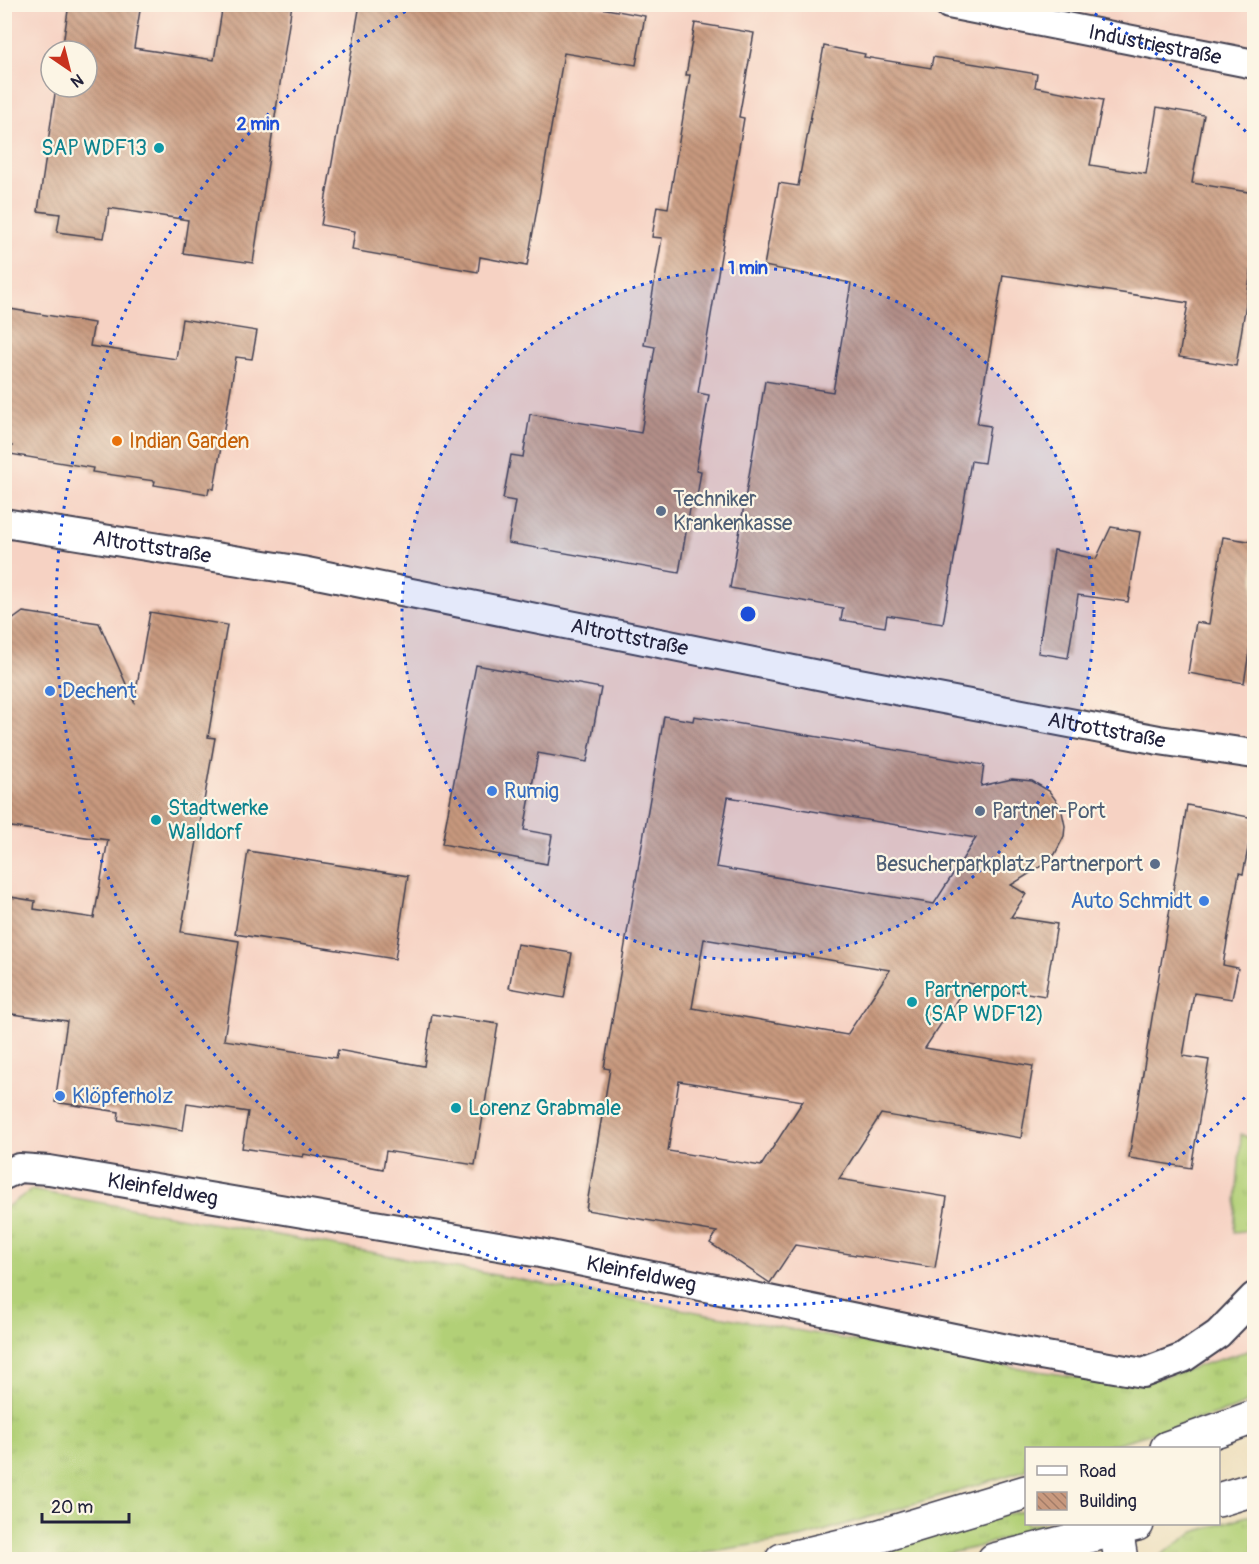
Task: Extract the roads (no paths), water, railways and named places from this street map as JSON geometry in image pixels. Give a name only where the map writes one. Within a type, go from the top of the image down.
[{"type":"main road","points":[[1172,1447],[1254,1417]]},
{"type":"main road","points":[[1220,1499],[1254,1489]]},
{"type":"main road","points":[[782,1560],[870,1539],[1025,1492]]},
{"type":"main road","points":[[994,1560],[1077,1541],[1121,1534]]},
{"type":"street","name":"Industriestraße","points":[[949,4],[1254,64]]},
{"type":"street","name":"Altrottstraße","points":[[4,523],[302,571],[843,680],[1159,740],[1254,754]]},
{"type":"street","name":"Kleinfeldweg","points":[[4,1176],[19,1168],[49,1170],[540,1253],[1012,1350],[1143,1373],[1184,1358],[1218,1334],[1254,1297]]},
{"type":"place","name":"SAP WDF13","points":[[159,148]]},
{"type":"place","name":"Indian Garden","points":[[117,441]]},
{"type":"place","name":"Techniker Krankenkasse","points":[[661,511]]},
{"type":"place","name":"Dechent","points":[[50,691]]},
{"type":"place","name":"Rumig","points":[[492,791]]},
{"type":"place","name":"Partner-Port","points":[[980,811]]},
{"type":"place","name":"Stadtwerke Walldorf","points":[[156,820]]},
{"type":"place","name":"Besucherparkplatz Partnerport","points":[[1155,864]]},
{"type":"place","name":"Auto Schmidt","points":[[1204,901]]},
{"type":"place","name":"Partnerport (SAP WDF12)","points":[[912,1002]]},
{"type":"place","name":"Klöpferholz","points":[[60,1096]]},
{"type":"place","name":"Lorenz Grabmale","points":[[456,1108]]}]
